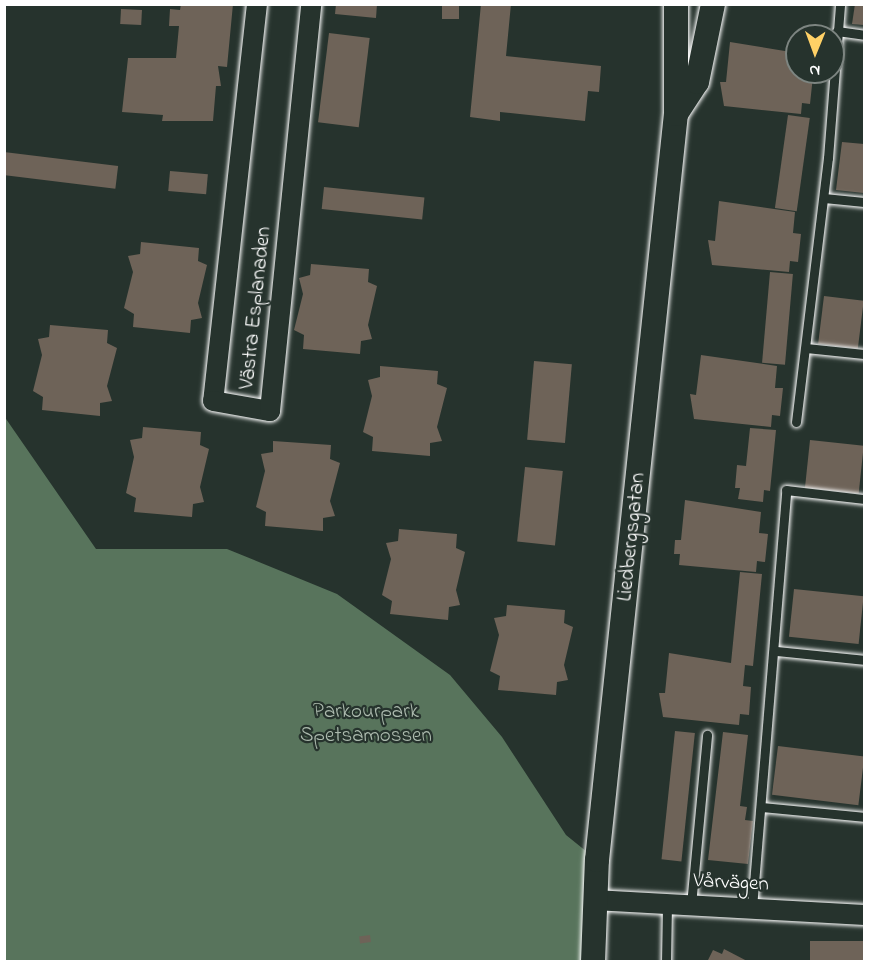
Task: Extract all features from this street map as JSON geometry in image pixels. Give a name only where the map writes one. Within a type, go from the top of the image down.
[{"type":"street","name":"Västra Esplanaden","points":[[257,4],[213,401],[270,411],[310,4]]},
{"type":"street","name":"Liedbergsgatan","points":[[593,962],[595,900],[676,114],[676,4]]},
{"type":"street","name":"Liedbergsgatan","points":[[676,114],[697,82],[713,4]]},
{"type":"street","name":"Vårvägen","points":[[595,900],[864,915]]},
{"type":"lane","points":[[838,24],[840,4]]},
{"type":"lane","points":[[845,33],[864,35]]},
{"type":"lane","points":[[796,422],[824,198],[833,84]]},
{"type":"lane","points":[[824,198],[864,202]]},
{"type":"lane","points":[[806,348],[864,354]]},
{"type":"lane","points":[[752,908],[776,651],[786,490],[864,499]]},
{"type":"lane","points":[[776,651],[864,660]]},
{"type":"lane","points":[[691,905],[707,735]]},
{"type":"lane","points":[[761,807],[864,817]]},
{"type":"lane","points":[[666,962],[667,903]]},
{"type":"green space","name":"Parkourpark Spetsamossen","points":[[4,416],[96,549],[227,549],[337,594],[450,675],[502,737],[566,835],[597,860],[593,961],[5,961]]},
{"type":"building","points":[[181,4],[233,4],[227,67],[218,66],[221,86],[216,86],[213,121],[162,121],[163,115],[122,112],[128,58],[176,58],[179,26],[169,26],[170,9],[180,10]]},
{"type":"building","points":[[336,4],[377,4],[376,18],[335,14]]},
{"type":"building","points":[[442,4],[459,4],[459,19],[442,19]]},
{"type":"building","points":[[481,4],[511,4],[506,56],[601,66],[599,92],[588,91],[585,121],[500,112],[500,121],[470,117]]},
{"type":"building","points":[[855,4],[864,4],[864,25],[852,24]]},
{"type":"building","points":[[121,9],[142,10],[141,25],[120,24]]},
{"type":"building","points":[[329,33],[370,38],[359,127],[318,122]]},
{"type":"building","points":[[730,42],[785,51],[785,84],[812,84],[810,104],[802,103],[801,114],[724,106],[720,82],[726,82]]},
{"type":"building","points":[[788,115],[810,118],[797,211],[775,208]]},
{"type":"building","points":[[842,142],[864,144],[864,193],[836,190]]},
{"type":"building","points":[[4,152],[118,166],[115,189],[4,175]]},
{"type":"building","points":[[170,171],[208,174],[206,194],[168,191]]},
{"type":"building","points":[[324,187],[424,198],[422,219],[322,209]]},
{"type":"building","points":[[719,201],[795,212],[793,233],[801,234],[798,262],[790,261],[789,272],[712,265],[708,240],[715,241]]},
{"type":"building","points":[[141,242],[199,248],[198,261],[207,265],[198,303],[202,318],[191,320],[190,333],[133,327],[134,314],[124,308],[133,272],[128,256],[140,254]]},
{"type":"building","points":[[311,264],[369,269],[368,282],[377,286],[368,325],[372,339],[361,341],[360,354],[303,349],[304,335],[294,330],[303,294],[299,278],[310,275]]},
{"type":"building","points":[[770,272],[793,274],[785,365],[762,363]]},
{"type":"building","points":[[824,296],[864,301],[858,349],[818,344]]},
{"type":"building","points":[[50,325],[108,330],[107,343],[117,348],[107,386],[112,401],[100,403],[100,416],[42,410],[43,397],[33,391],[42,355],[38,339],[49,337]]},
{"type":"building","points":[[701,355],[777,366],[775,388],[783,388],[780,416],[772,415],[771,427],[694,419],[690,394],[696,395]]},
{"type":"building","points":[[534,361],[572,364],[565,443],[527,440]]},
{"type":"building","points":[[380,366],[438,371],[437,384],[447,388],[437,427],[442,441],[430,443],[430,456],[372,451],[373,437],[363,432],[372,396],[368,380],[380,377]]},
{"type":"building","points":[[143,427],[201,432],[200,445],[209,449],[200,487],[204,502],[193,504],[192,517],[134,512],[136,498],[126,493],[134,457],[130,440],[142,438]]},
{"type":"building","points":[[750,428],[776,430],[770,491],[764,490],[763,502],[738,499],[740,488],[735,488],[737,465],[746,466]]},
{"type":"building","points":[[810,440],[864,446],[859,493],[805,488]]},
{"type":"building","points":[[273,441],[331,445],[330,459],[340,463],[330,501],[335,516],[323,518],[323,531],[265,526],[266,512],[256,507],[265,471],[261,454],[273,452]]},
{"type":"building","points":[[525,467],[563,471],[555,546],[517,542]]},
{"type":"building","points":[[685,500],[761,512],[759,533],[768,534],[765,562],[757,561],[756,572],[679,565],[680,554],[674,554],[675,540],[681,540]]},
{"type":"building","points":[[399,529],[457,534],[456,548],[465,552],[456,590],[460,605],[449,607],[448,620],[390,614],[392,601],[382,595],[391,559],[386,543],[398,541]]},
{"type":"building","points":[[740,572],[762,574],[753,666],[745,665],[743,686],[751,687],[749,715],[740,714],[739,725],[663,717],[659,693],[665,693],[669,653],[731,663]]},
{"type":"building","points":[[794,589],[864,596],[859,644],[789,637]]},
{"type":"building","points":[[507,605],[565,610],[564,623],[573,627],[564,665],[568,680],[557,682],[556,695],[498,690],[500,676],[490,671],[499,635],[494,618],[506,616]]},
{"type":"building","points":[[675,731],[695,733],[681,861],[662,859]]},
{"type":"building","points":[[723,732],[748,735],[740,806],[747,807],[745,820],[753,821],[748,864],[708,860]]},
{"type":"building","points":[[778,746],[864,757],[858,805],[772,795]]},
{"type":"building","points":[[370,935],[371,942],[360,943],[359,937]]},
{"type":"building","points":[[810,941],[864,941],[864,962],[810,962]]},
{"type":"building","points":[[724,949],[749,962],[707,962],[713,950],[722,954]]}]
